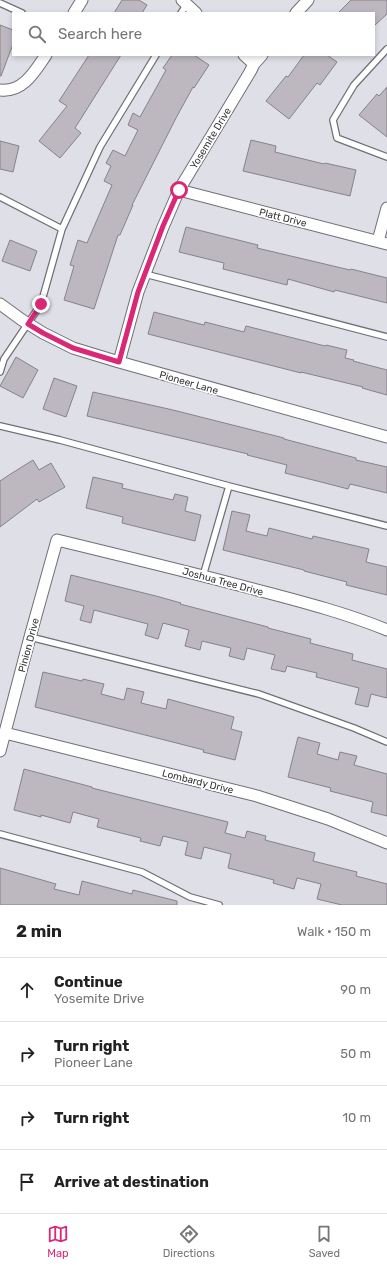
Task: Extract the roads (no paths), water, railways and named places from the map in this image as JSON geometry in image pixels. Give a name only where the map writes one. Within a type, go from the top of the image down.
[{"type":"street","points":[[75,12],[82,0]]},
{"type":"street","points":[[297,12],[308,0]]},
{"type":"street","points":[[183,6],[194,12]]},
{"type":"street","points":[[0,90],[18,88],[30,78],[45,56]]},
{"type":"street","points":[[245,56],[254,64]]},
{"type":"street","name":"Yosemite Drive","points":[[119,362],[138,292],[163,226],[179,190],[254,64],[261,56]]},
{"type":"street","name":"Platt Drive","points":[[179,190],[382,243]]},
{"type":"street","points":[[382,243],[387,208]]},
{"type":"street","name":"Pioneer Lane","points":[[0,304],[28,324],[73,348],[387,437]]},
{"type":"street","name":"Joshua Tree Drive","points":[[57,540],[305,602],[387,630]]},
{"type":"street","name":"Pinion Drive","points":[[0,751],[57,540]]},
{"type":"street","name":"Lombardy Drive","points":[[5,733],[257,796],[328,819],[387,843]]},
{"type":"lane","points":[[0,3],[20,12]]},
{"type":"lane","points":[[387,49],[354,85],[333,120],[337,138],[387,157]]},
{"type":"lane","points":[[0,372],[4,360],[41,304],[62,229],[100,147],[155,56]]},
{"type":"lane","points":[[0,197],[62,229]]},
{"type":"lane","points":[[145,274],[387,337]]},
{"type":"lane","points":[[0,426],[60,440],[229,486],[387,526]]},
{"type":"lane","points":[[203,576],[229,486]]},
{"type":"lane","points":[[30,636],[258,694],[354,728],[387,742]]},
{"type":"lane","points":[[0,834],[142,872],[190,897],[219,905]]}]
